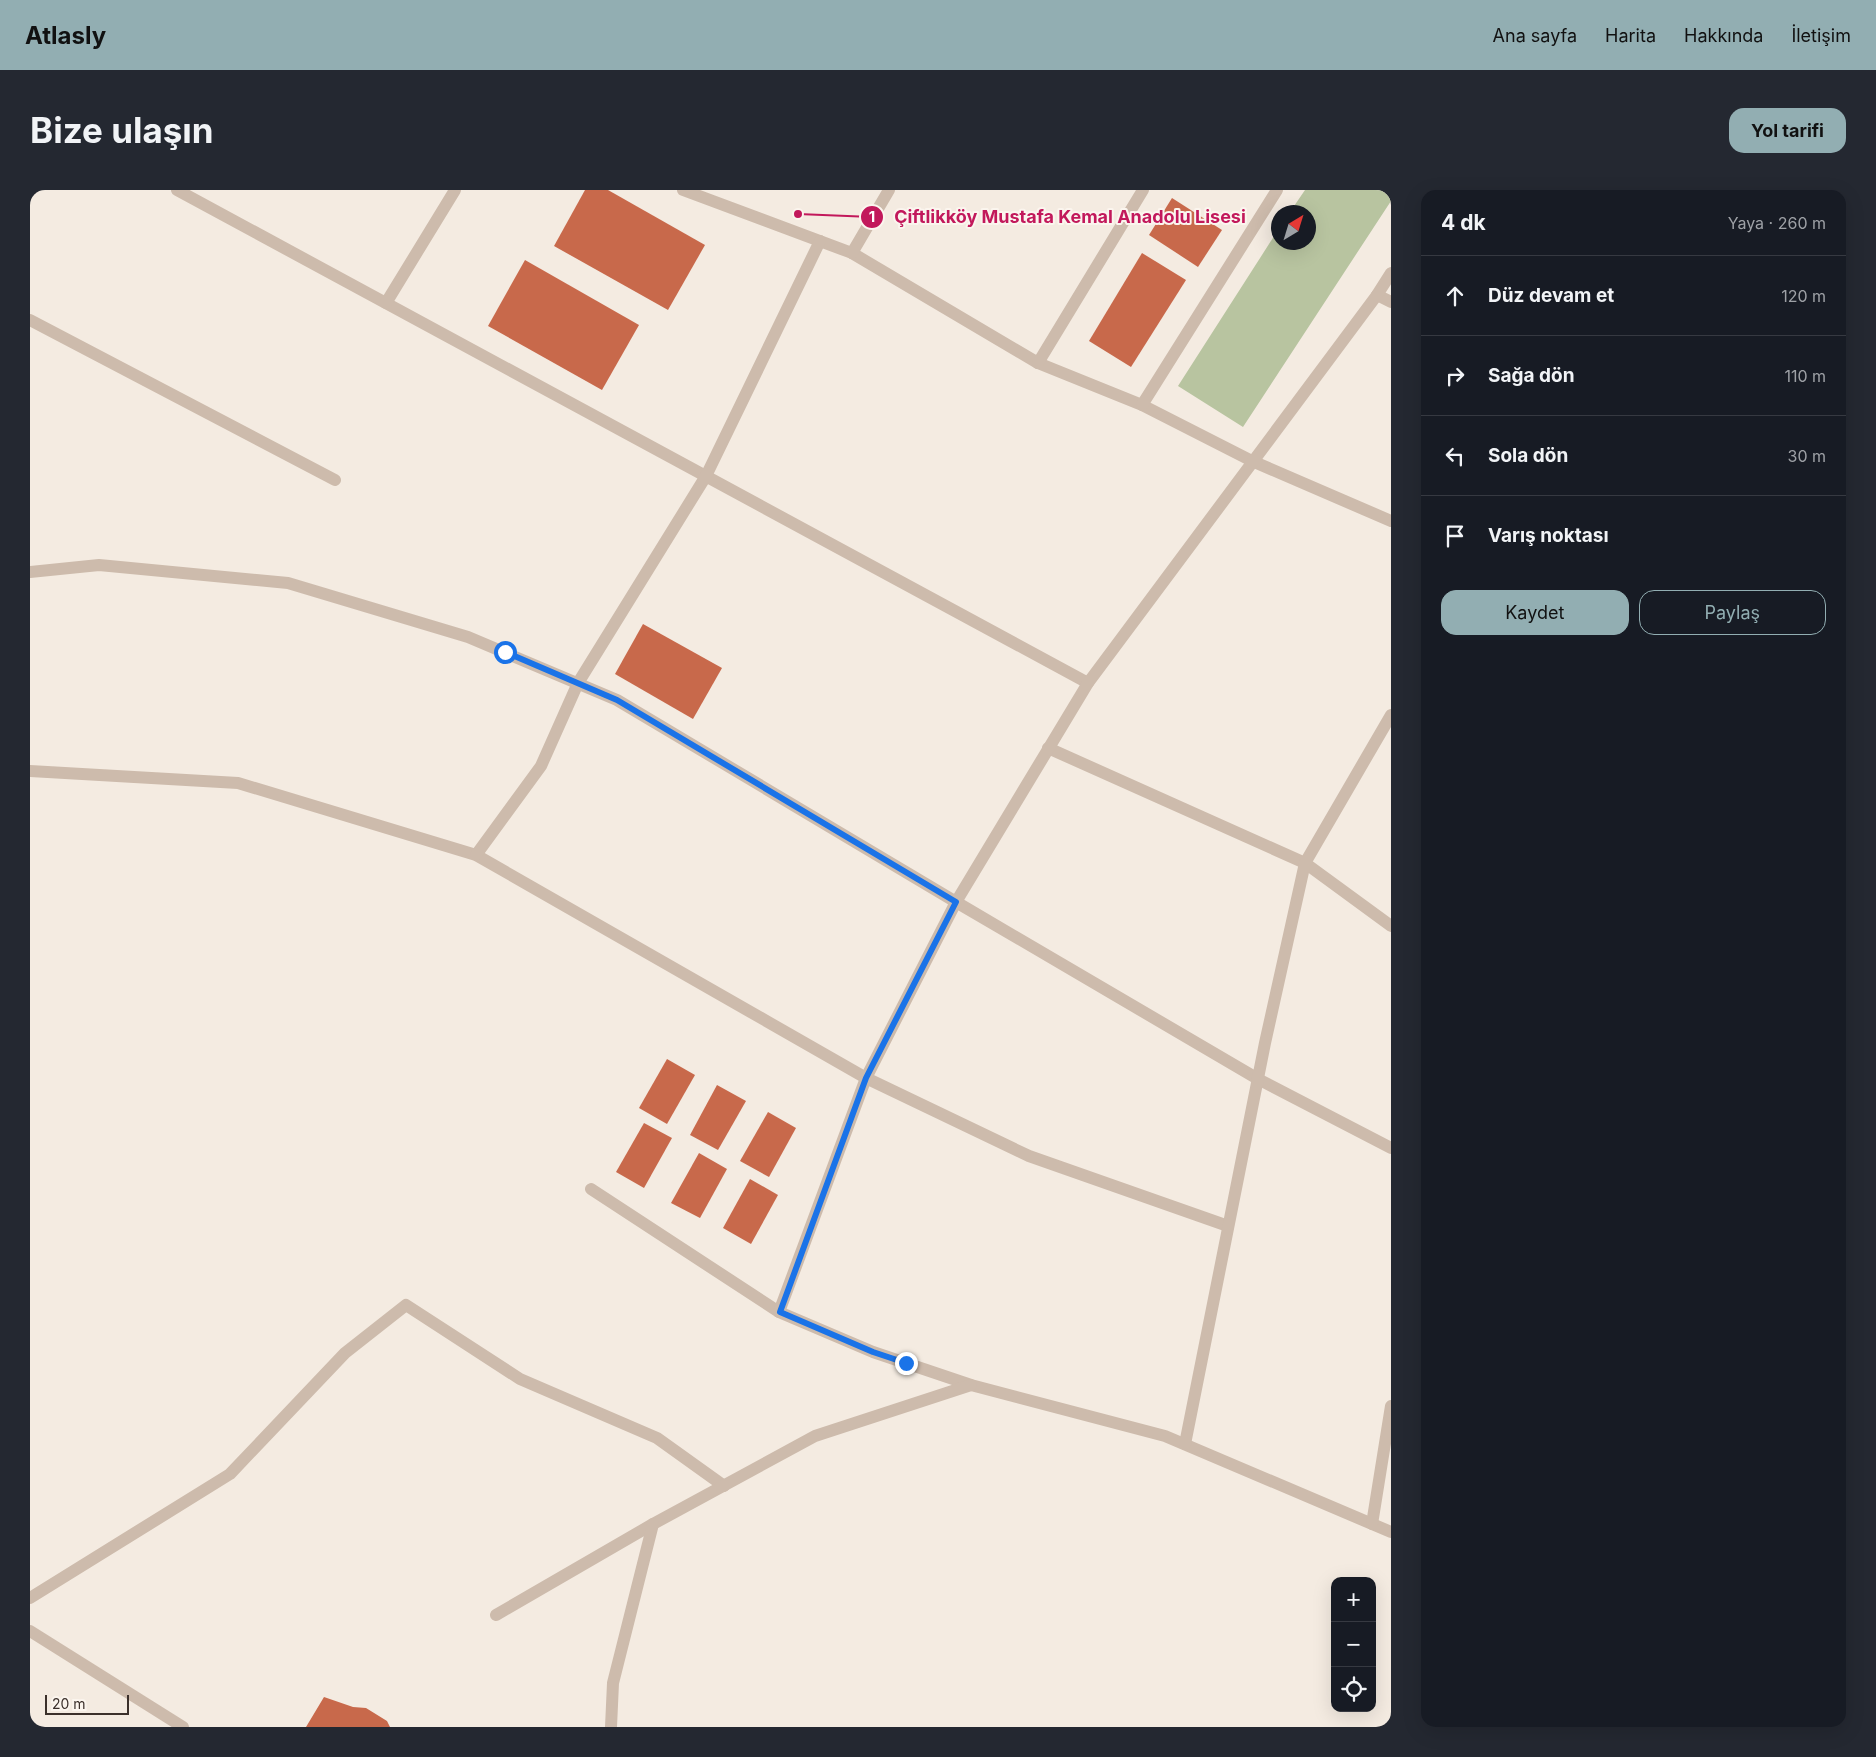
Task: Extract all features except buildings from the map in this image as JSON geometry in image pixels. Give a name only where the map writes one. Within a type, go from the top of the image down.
[{"type":"street","points":[[177,190],[1088,683]]},
{"type":"street","points":[[386,304],[454,190]]},
{"type":"street","points":[[684,190],[852,253],[1038,363],[1142,405],[1252,460],[1391,521]]},
{"type":"street","points":[[852,253],[889,190]]},
{"type":"street","points":[[1038,363],[1143,190]]},
{"type":"street","points":[[1142,405],[1277,190]]},
{"type":"street","points":[[476,855],[541,766],[578,683],[706,476],[820,240]]},
{"type":"street","points":[[780,1312],[866,1078],[956,902],[1088,683],[1252,460],[1377,295],[1391,273]]},
{"type":"street","points":[[1377,295],[1391,302]]},
{"type":"street","points":[[30,320],[335,480]]},
{"type":"street","points":[[30,572],[99,565],[288,583],[468,637],[578,683],[617,700],[1258,1079],[1391,1148]]},
{"type":"street","points":[[1185,1444],[1258,1079],[1305,863],[1391,714]]},
{"type":"street","points":[[1048,748],[1305,863],[1391,926]]},
{"type":"street","points":[[30,771],[238,783],[476,855],[866,1078],[1029,1156],[1228,1226]]},
{"type":"street","points":[[591,1189],[780,1312],[873,1352],[970,1385],[1165,1436],[1391,1532]]},
{"type":"street","points":[[30,1598],[230,1474],[344,1352],[406,1305],[520,1379],[657,1438],[724,1486]]},
{"type":"street","points":[[496,1615],[653,1524],[815,1436],[970,1385]]},
{"type":"street","points":[[1372,1524],[1391,1406]]},
{"type":"street","points":[[611,1727],[613,1682],[653,1524]]},
{"type":"street","points":[[30,1631],[183,1727]]},
{"type":"green space","points":[[1305,190],[1391,190],[1391,201],[1243,427],[1178,386],[1271,241],[1271,250],[1316,250],[1316,205],[1295,205]]},
{"type":"place","name":"Çiftlikköy Mustafa Kemal Anadolu Lisesi","points":[[798,214]]},
{"type":"route","points":[[505,652],[617,700],[956,902],[866,1078],[780,1312],[873,1352],[906,1363]]}]
